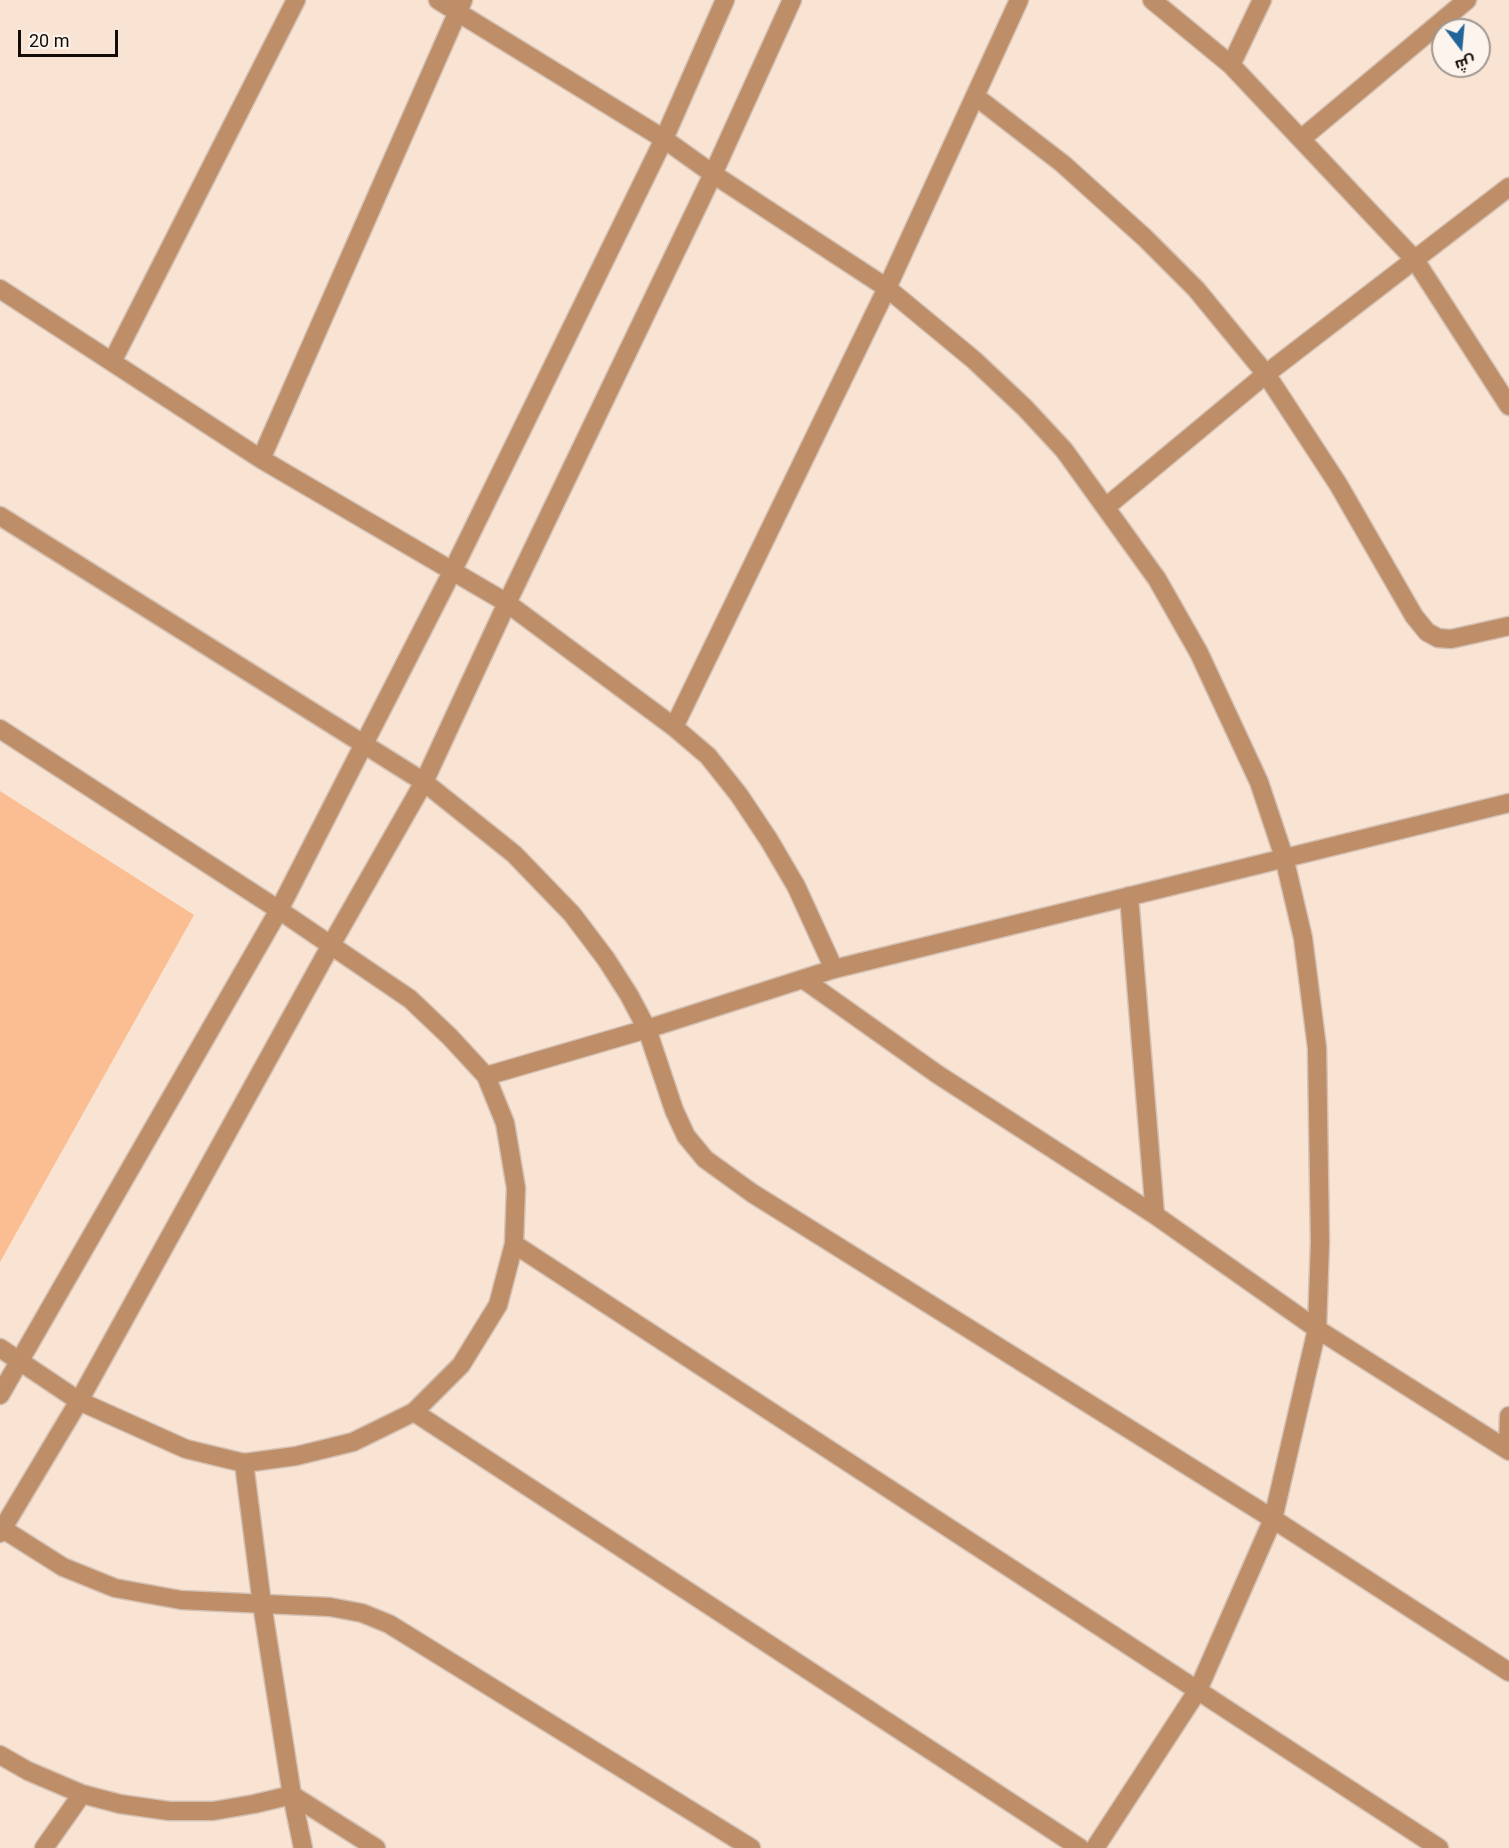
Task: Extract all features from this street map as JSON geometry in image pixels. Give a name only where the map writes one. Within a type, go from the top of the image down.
[{"type":"street","points":[[112,362],[296,0]]},
{"type":"street","points":[[438,0],[460,6],[887,288],[974,360],[1025,408],[1064,450],[1156,579],[1199,653],[1259,782],[1284,857],[1303,938],[1317,1048],[1320,1242],[1317,1329],[1273,1519],[1198,1690],[1095,1848]]},
{"type":"street","points":[[0,1395],[279,910],[453,570],[664,139],[725,0]]},
{"type":"street","points":[[751,1848],[389,1624],[362,1613],[330,1607],[180,1600],[115,1588],[63,1566],[1,1529],[79,1401],[331,945],[424,782],[507,603],[713,174],[792,0]]},
{"type":"street","points":[[674,727],[887,288],[1018,0]]},
{"type":"street","points":[[1152,0],[1231,65],[1415,260],[1509,406]]},
{"type":"street","points":[[1231,65],[1262,0]]},
{"type":"street","points":[[1301,139],[1467,0]]},
{"type":"street","points":[[261,459],[460,6]]},
{"type":"street","points":[[975,96],[1063,164],[1146,238],[1196,289],[1266,374],[1338,484],[1414,616],[1427,632],[1437,638],[1451,639],[1509,626]]},
{"type":"street","points":[[1106,507],[1266,374],[1509,187]]},
{"type":"street","points":[[0,289],[261,459],[507,603],[674,727],[708,756],[739,795],[769,840],[796,886],[834,969]]},
{"type":"street","points":[[0,516],[424,782],[514,854],[572,914],[606,959],[629,995],[647,1029],[674,1110],[686,1136],[705,1159],[762,1199],[1273,1519],[1509,1672]]},
{"type":"street","points":[[0,729],[279,910],[410,999],[486,1076],[505,1123],[516,1188],[514,1244],[498,1305],[461,1365],[414,1412],[353,1442],[296,1456],[244,1463],[186,1449],[79,1401],[0,1348]]},
{"type":"street","points":[[486,1076],[647,1029],[834,969],[1509,803]]},
{"type":"street","points":[[1129,896],[1155,1215]]},
{"type":"street","points":[[803,979],[937,1074],[1155,1215],[1317,1329],[1509,1450]]},
{"type":"street","points":[[514,1244],[1439,1848]]},
{"type":"street","points":[[414,1412],[1080,1848]]},
{"type":"street","points":[[1509,1416],[1509,1450]]},
{"type":"street","points":[[244,1463],[262,1604],[292,1795],[303,1848]]},
{"type":"street","points":[[0,1755],[28,1771],[82,1794],[120,1804],[169,1811],[213,1811],[292,1795],[376,1848]]},
{"type":"street","points":[[44,1848],[82,1794]]},
{"type":"shaded area","points":[[0,791],[194,915],[0,1262]]}]
